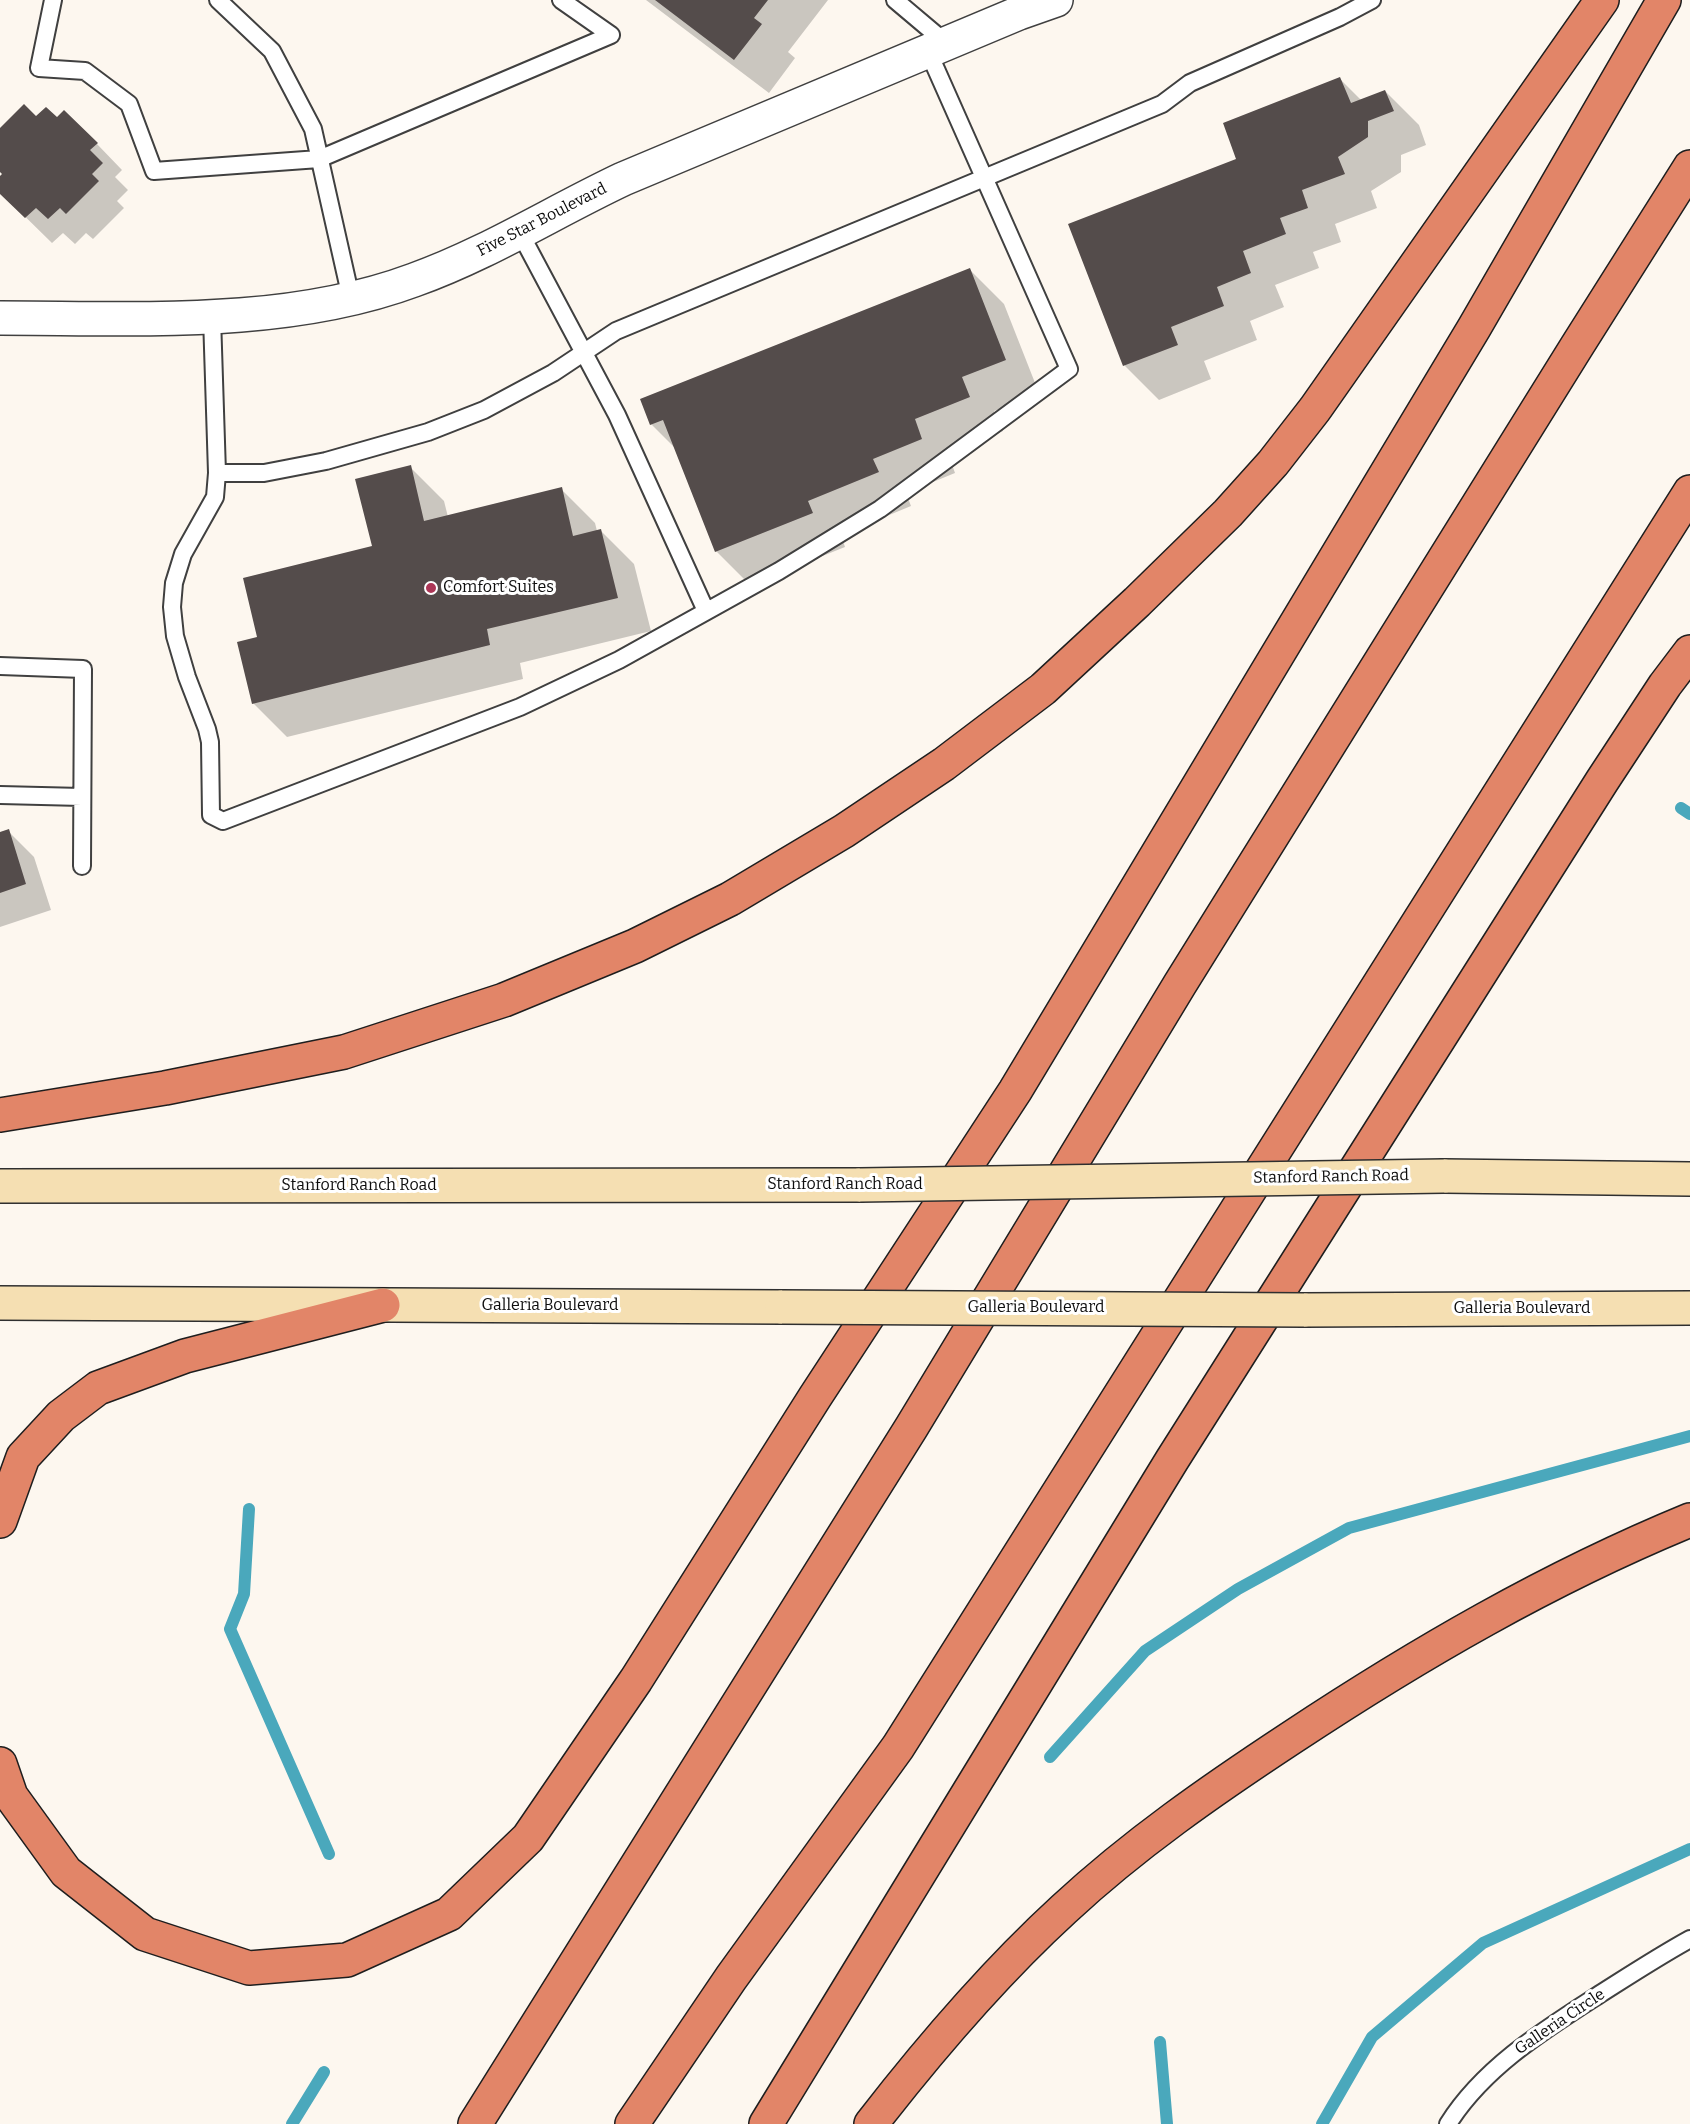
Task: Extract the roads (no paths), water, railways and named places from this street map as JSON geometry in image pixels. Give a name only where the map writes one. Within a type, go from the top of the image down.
[{"type":"highway","points":[[0,1115],[165,1089],[344,1052],[504,1000],[635,946],[730,899],[844,831],[944,764],[1042,689],[1137,602],[1228,513],[1273,463],[1315,409],[1602,0]]},
{"type":"highway","points":[[0,1764],[10,1796],[66,1872],[145,1934],[249,1968],[347,1960],[449,1914],[528,1838],[636,1680],[815,1397],[1015,1091],[1468,338],[1664,0]]},
{"type":"highway","points":[[475,2124],[911,1428],[1186,974],[1576,346],[1690,168]]},
{"type":"highway","points":[[632,2124],[731,1978],[898,1747],[1690,492]]},
{"type":"highway","points":[[766,2124],[1178,1450],[1595,790],[1665,685],[1690,652]]},
{"type":"highway","points":[[0,1521],[23,1457],[61,1416],[98,1388],[185,1356],[383,1305]]},
{"type":"highway","points":[[871,2124],[980,1992],[1064,1909],[1140,1842],[1373,1684],[1467,1628],[1571,1574],[1690,1520]]},
{"type":"main road","name":"Stanford Ranch Road","points":[[0,1186],[860,1185],[1444,1176],[1690,1179]]},
{"type":"main road","points":[[0,1303],[383,1305]]},
{"type":"main road","name":"Galleria Boulevard","points":[[383,1305],[1358,1310],[1690,1308]]},
{"type":"street","name":"Five Star Boulevard","points":[[0,318],[212,317],[281,310],[351,298],[413,281],[474,255],[623,179],[1019,13],[1056,0]]},
{"type":"lane","points":[[53,0],[39,68],[85,71],[129,104],[154,171],[319,159],[611,35],[561,0]]},
{"type":"lane","points":[[218,0],[237,7],[272,51],[313,129],[351,298]]},
{"type":"lane","points":[[212,317],[217,473],[215,497],[183,554],[174,583],[172,607],[175,636],[210,742],[211,815],[224,821],[520,707],[619,660],[778,572],[880,509],[1069,369],[984,180],[937,47],[896,0]]},
{"type":"lane","points":[[217,473],[264,473],[326,461],[428,432],[484,410],[553,373],[616,331],[984,180],[1162,104],[1190,83],[1340,17],[1372,0]]},
{"type":"lane","points":[[519,231],[617,416],[706,611]]},
{"type":"lane","points":[[0,666],[83,669],[82,866]]},
{"type":"lane","points":[[0,795],[82,797]]},
{"type":"lane","name":"Galleria Circle","points":[[1448,2124],[1455,2113],[1500,2063],[1566,2016],[1664,1953],[1690,1939]]},
{"type":"waterway","points":[[1681,808],[1690,814]]},
{"type":"waterway","points":[[1050,1757],[1145,1651],[1238,1589],[1349,1528],[1690,1436]]},
{"type":"waterway","points":[[249,1509],[244,1594],[230,1629],[329,1854]]},
{"type":"waterway","points":[[1322,2124],[1372,2037],[1483,1943],[1690,1849]]},
{"type":"waterway","points":[[1160,2042],[1167,2124]]},
{"type":"waterway","points":[[292,2124],[324,2072]]},
{"type":"place","name":"Comfort Suites","points":[[431,588]]}]
